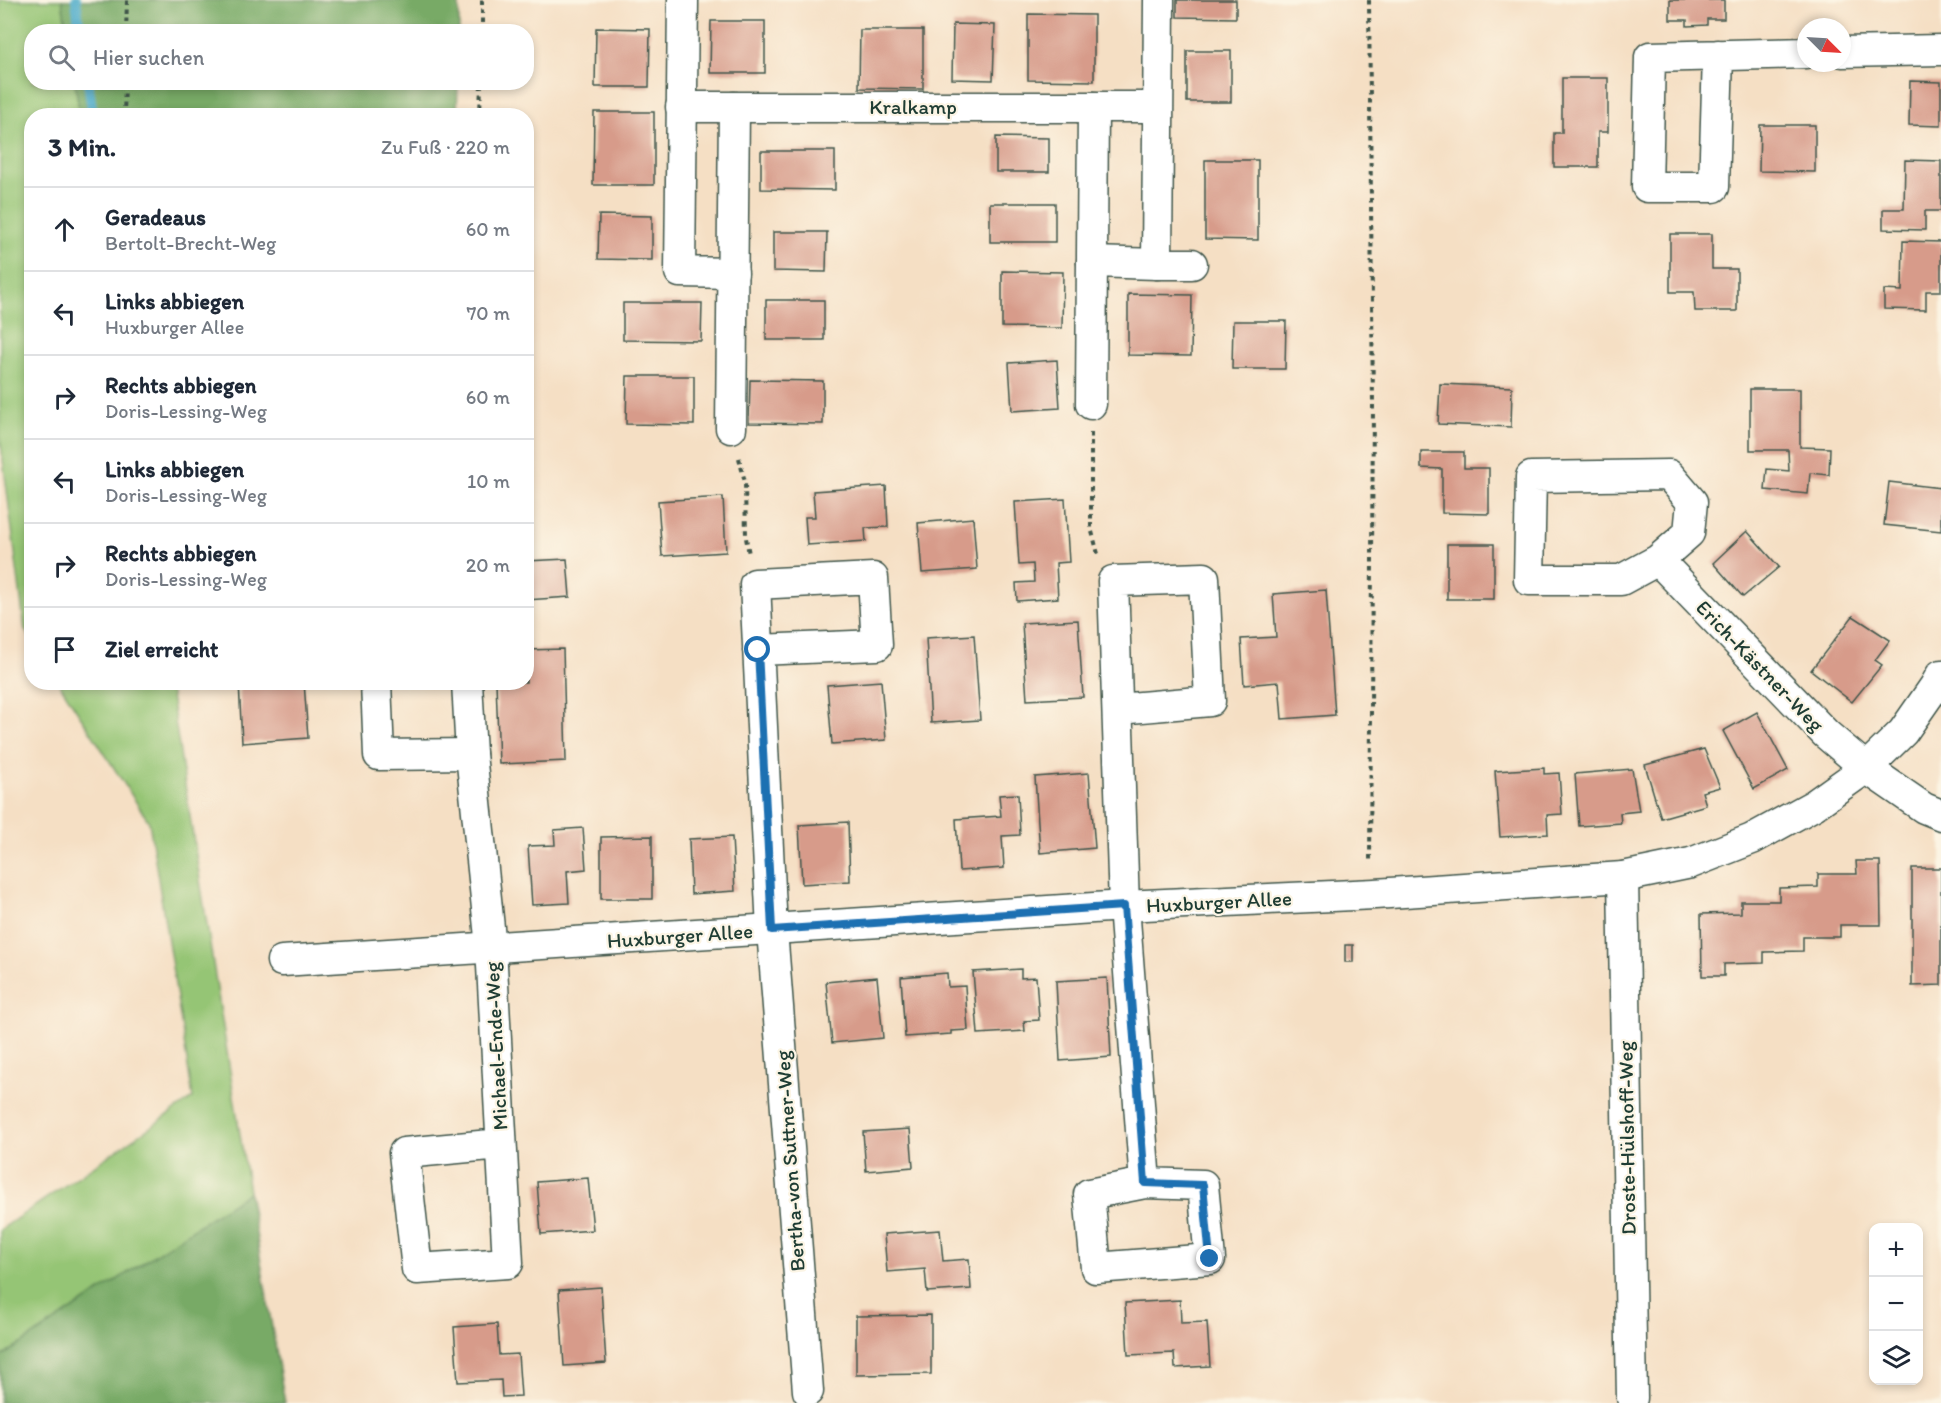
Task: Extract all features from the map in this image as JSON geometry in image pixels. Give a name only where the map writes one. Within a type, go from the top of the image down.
[{"type":"street","points":[[683,0],[680,272],[733,273]]},
{"type":"street","points":[[1157,264],[1159,0]]},
{"type":"street","points":[[1851,52],[1941,50]]},
{"type":"street","points":[[1718,55],[1714,187],[1647,187],[1650,57],[1718,55],[1797,53]]},
{"type":"street","name":"Kralkamp","points":[[681,107],[1157,107]]},
{"type":"street","points":[[731,428],[734,107]]},
{"type":"street","points":[[1091,404],[1093,107]]},
{"type":"street","points":[[1092,262],[1192,264]]},
{"type":"street","points":[[1669,475],[1692,502],[1689,533],[1658,560],[1622,580],[1529,580],[1532,477],[1669,475]]},
{"type":"street","name":"Erich-Kästner-Weg","points":[[1658,560],[1826,734],[1866,768],[1924,808],[1941,815]]},
{"type":"street","points":[[755,584],[873,578],[877,645],[758,650]]},
{"type":"street","points":[[1118,708],[1210,702],[1204,578],[1113,581],[1124,906],[1145,1183]]},
{"type":"street","name":"Bertha-von Suttner-Weg","points":[[755,584],[772,930],[808,1391]]},
{"type":"street","name":"Huxburger Allee","points":[[282,961],[1124,906],[1370,894],[1623,877],[1691,863],[1752,839],[1814,805],[1866,768],[1903,732],[1941,675]]},
{"type":"street","points":[[376,690],[380,756],[471,754]]},
{"type":"street","name":"Michael-Ende-Weg","points":[[467,690],[471,754],[491,947],[508,1263],[417,1269],[404,1153],[501,1144]]},
{"type":"street","name":"Droste-Hülshoff-Weg","points":[[1623,877],[1632,1398]]},
{"type":"street","points":[[1145,1183],[1203,1185],[1210,1259],[1096,1268],[1089,1194],[1145,1183]]},
{"type":"path","points":[[126,0],[126,24]]},
{"type":"path","points":[[482,0],[482,24]]},
{"type":"path","points":[[1369,0],[1373,393],[1370,894]]},
{"type":"path","points":[[124,108],[125,90]]},
{"type":"path","points":[[480,108],[481,90]]},
{"type":"path","points":[[1091,404],[1091,528],[1100,561],[1113,581]]},
{"type":"path","points":[[731,428],[745,482],[746,538],[755,584]]},
{"type":"green space","points":[[0,0],[62,0],[66,24],[24,24],[24,90],[76,90],[79,108],[24,108],[24,622],[0,437]]},
{"type":"green space","points":[[62,0],[459,0],[459,24],[66,24]]},
{"type":"green space","points":[[76,90],[458,90],[457,108],[79,108]]},
{"type":"green space","points":[[64,690],[170,690],[249,1192],[0,1358],[0,1230],[193,1098],[149,822]]},
{"type":"green space","points":[[249,1192],[285,1403],[0,1403],[0,1358]]},
{"type":"building","points":[[1177,0],[1236,0],[1236,18],[1177,17]]},
{"type":"building","points":[[1670,0],[1724,0],[1724,19],[1707,19],[1707,25],[1687,26],[1687,20],[1670,20]]},
{"type":"building","points":[[1028,14],[1094,15],[1094,81],[1028,80]]},
{"type":"building","points":[[711,21],[765,21],[765,73],[710,73]]},
{"type":"building","points":[[953,24],[995,25],[993,80],[952,79]]},
{"type":"building","points":[[596,28],[650,29],[649,87],[595,87]]},
{"type":"building","points":[[860,30],[923,30],[923,89],[859,88]]},
{"type":"building","points":[[1187,51],[1231,51],[1231,102],[1187,102]]},
{"type":"building","points":[[1562,78],[1608,78],[1608,132],[1598,132],[1598,167],[1554,167],[1554,133],[1562,133]]},
{"type":"building","points":[[1910,81],[1941,82],[1941,126],[1909,125]]},
{"type":"building","points":[[594,112],[654,112],[654,185],[593,185]]},
{"type":"building","points":[[1760,125],[1815,125],[1815,172],[1759,171]]},
{"type":"building","points":[[996,137],[1049,138],[1049,172],[996,172]]},
{"type":"building","points":[[761,151],[835,151],[835,190],[761,189]]},
{"type":"building","points":[[1205,160],[1258,160],[1258,240],[1205,239]]},
{"type":"building","points":[[1905,160],[1941,161],[1941,211],[1925,211],[1925,230],[1883,229],[1883,209],[1904,209]]},
{"type":"building","points":[[990,203],[1055,203],[1055,242],[990,242]]},
{"type":"building","points":[[599,215],[652,216],[652,260],[598,259]]},
{"type":"building","points":[[773,232],[827,232],[826,272],[773,271]]},
{"type":"building","points":[[1670,234],[1712,234],[1712,269],[1737,269],[1737,311],[1695,311],[1694,292],[1670,292]]},
{"type":"building","points":[[1903,241],[1941,242],[1941,291],[1926,291],[1926,310],[1884,309],[1884,290],[1902,291]]},
{"type":"building","points":[[1002,271],[1063,272],[1062,328],[1002,327]]},
{"type":"building","points":[[1128,294],[1192,295],[1191,356],[1128,355]]},
{"type":"building","points":[[766,300],[824,300],[824,340],[766,340]]},
{"type":"building","points":[[623,303],[702,303],[701,341],[623,340]]},
{"type":"building","points":[[1233,321],[1286,321],[1285,369],[1232,369]]},
{"type":"building","points":[[1057,360],[1060,408],[1012,411],[1009,363]]},
{"type":"building","points":[[627,376],[694,376],[694,425],[626,424]]},
{"type":"building","points":[[750,380],[823,381],[823,424],[749,423]]},
{"type":"building","points":[[1440,384],[1512,387],[1511,427],[1438,424]]},
{"type":"building","points":[[1750,389],[1800,389],[1800,447],[1830,448],[1829,475],[1810,473],[1808,494],[1765,490],[1767,469],[1789,471],[1788,450],[1750,450]]},
{"type":"building","points":[[1421,452],[1464,452],[1464,468],[1489,468],[1489,514],[1442,513],[1442,469],[1421,468]]},
{"type":"building","points":[[1889,482],[1941,488],[1941,531],[1884,525]]},
{"type":"building","points":[[886,486],[888,527],[865,528],[866,541],[807,545],[805,517],[815,517],[813,491]]},
{"type":"building","points":[[723,497],[726,552],[662,556],[658,501]]},
{"type":"building","points":[[1065,499],[1069,562],[1056,563],[1058,598],[1017,601],[1016,583],[1034,582],[1033,564],[1019,565],[1015,502]]},
{"type":"building","points":[[973,518],[977,569],[922,573],[918,523]]},
{"type":"building","points":[[1747,531],[1779,567],[1743,597],[1713,563]]},
{"type":"building","points":[[1447,544],[1494,544],[1494,599],[1447,599]]},
{"type":"building","points":[[567,559],[570,597],[534,599],[534,561]]},
{"type":"building","points":[[1326,590],[1335,715],[1282,719],[1279,682],[1244,685],[1241,639],[1276,637],[1273,594]]},
{"type":"building","points":[[1853,616],[1890,640],[1875,660],[1882,665],[1852,702],[1811,670]]},
{"type":"building","points":[[1078,620],[1083,697],[1027,700],[1022,623]]},
{"type":"building","points":[[974,635],[980,720],[931,723],[926,638]]},
{"type":"building","points":[[563,649],[566,761],[499,764],[496,690],[534,690],[534,650]]},
{"type":"building","points":[[881,681],[886,740],[832,744],[827,685]]},
{"type":"building","points":[[239,690],[305,690],[308,738],[242,743]]},
{"type":"building","points":[[1757,712],[1788,770],[1754,789],[1723,731]]},
{"type":"building","points":[[1704,749],[1720,787],[1702,792],[1706,805],[1661,818],[1645,765]]},
{"type":"building","points":[[1544,768],[1544,774],[1559,773],[1562,814],[1547,815],[1548,834],[1500,837],[1495,771]]},
{"type":"building","points":[[1632,769],[1639,811],[1620,813],[1621,823],[1579,826],[1575,774]]},
{"type":"building","points":[[1089,773],[1095,848],[1040,853],[1035,777]]},
{"type":"building","points":[[1018,794],[1020,835],[1002,836],[1004,868],[959,871],[956,819],[1001,816],[999,795]]},
{"type":"building","points":[[848,822],[850,881],[802,884],[799,825]]},
{"type":"building","points":[[583,828],[586,869],[567,871],[569,903],[532,905],[528,846],[555,845],[554,830]]},
{"type":"building","points":[[652,836],[652,899],[601,899],[601,837]]},
{"type":"building","points":[[732,837],[735,891],[691,894],[689,839]]},
{"type":"building","points":[[1856,861],[1880,861],[1881,925],[1840,925],[1840,937],[1803,937],[1803,951],[1764,952],[1764,963],[1724,964],[1724,976],[1702,976],[1701,914],[1741,913],[1741,901],[1779,901],[1779,888],[1818,887],[1818,874],[1857,874]]},
{"type":"building","points":[[1912,868],[1941,868],[1941,985],[1912,986]]},
{"type":"building","points":[[1345,945],[1353,945],[1353,962],[1345,962]]},
{"type":"building","points":[[1021,969],[1021,978],[1036,977],[1039,1020],[1024,1021],[1025,1031],[978,1034],[973,972]]},
{"type":"building","points":[[947,973],[948,987],[965,986],[968,1030],[951,1031],[951,1034],[905,1037],[901,977]]},
{"type":"building","points":[[877,977],[883,1038],[832,1043],[826,982]]},
{"type":"building","points":[[1107,978],[1111,1057],[1060,1061],[1056,981]]},
{"type":"building","points":[[910,1129],[913,1167],[866,1171],[863,1132]]},
{"type":"building","points":[[588,1178],[593,1230],[541,1234],[537,1182]]},
{"type":"building","points":[[940,1230],[943,1261],[969,1259],[971,1289],[927,1292],[925,1269],[887,1272],[884,1234]]},
{"type":"building","points":[[601,1287],[606,1363],[564,1366],[559,1290]]},
{"type":"building","points":[[1180,1300],[1181,1323],[1207,1322],[1210,1366],[1175,1368],[1174,1353],[1128,1355],[1125,1303]]},
{"type":"building","points":[[931,1315],[931,1374],[856,1375],[856,1316]]},
{"type":"building","points":[[497,1324],[499,1355],[518,1354],[521,1396],[502,1397],[501,1380],[458,1382],[454,1327]]},
{"type":"waterway","points":[[76,0],[79,24]]},
{"type":"waterway","points":[[89,90],[92,108]]},
{"type":"route","points":[[758,650],[772,930],[1124,906],[1145,1183],[1203,1185],[1210,1259]]}]
